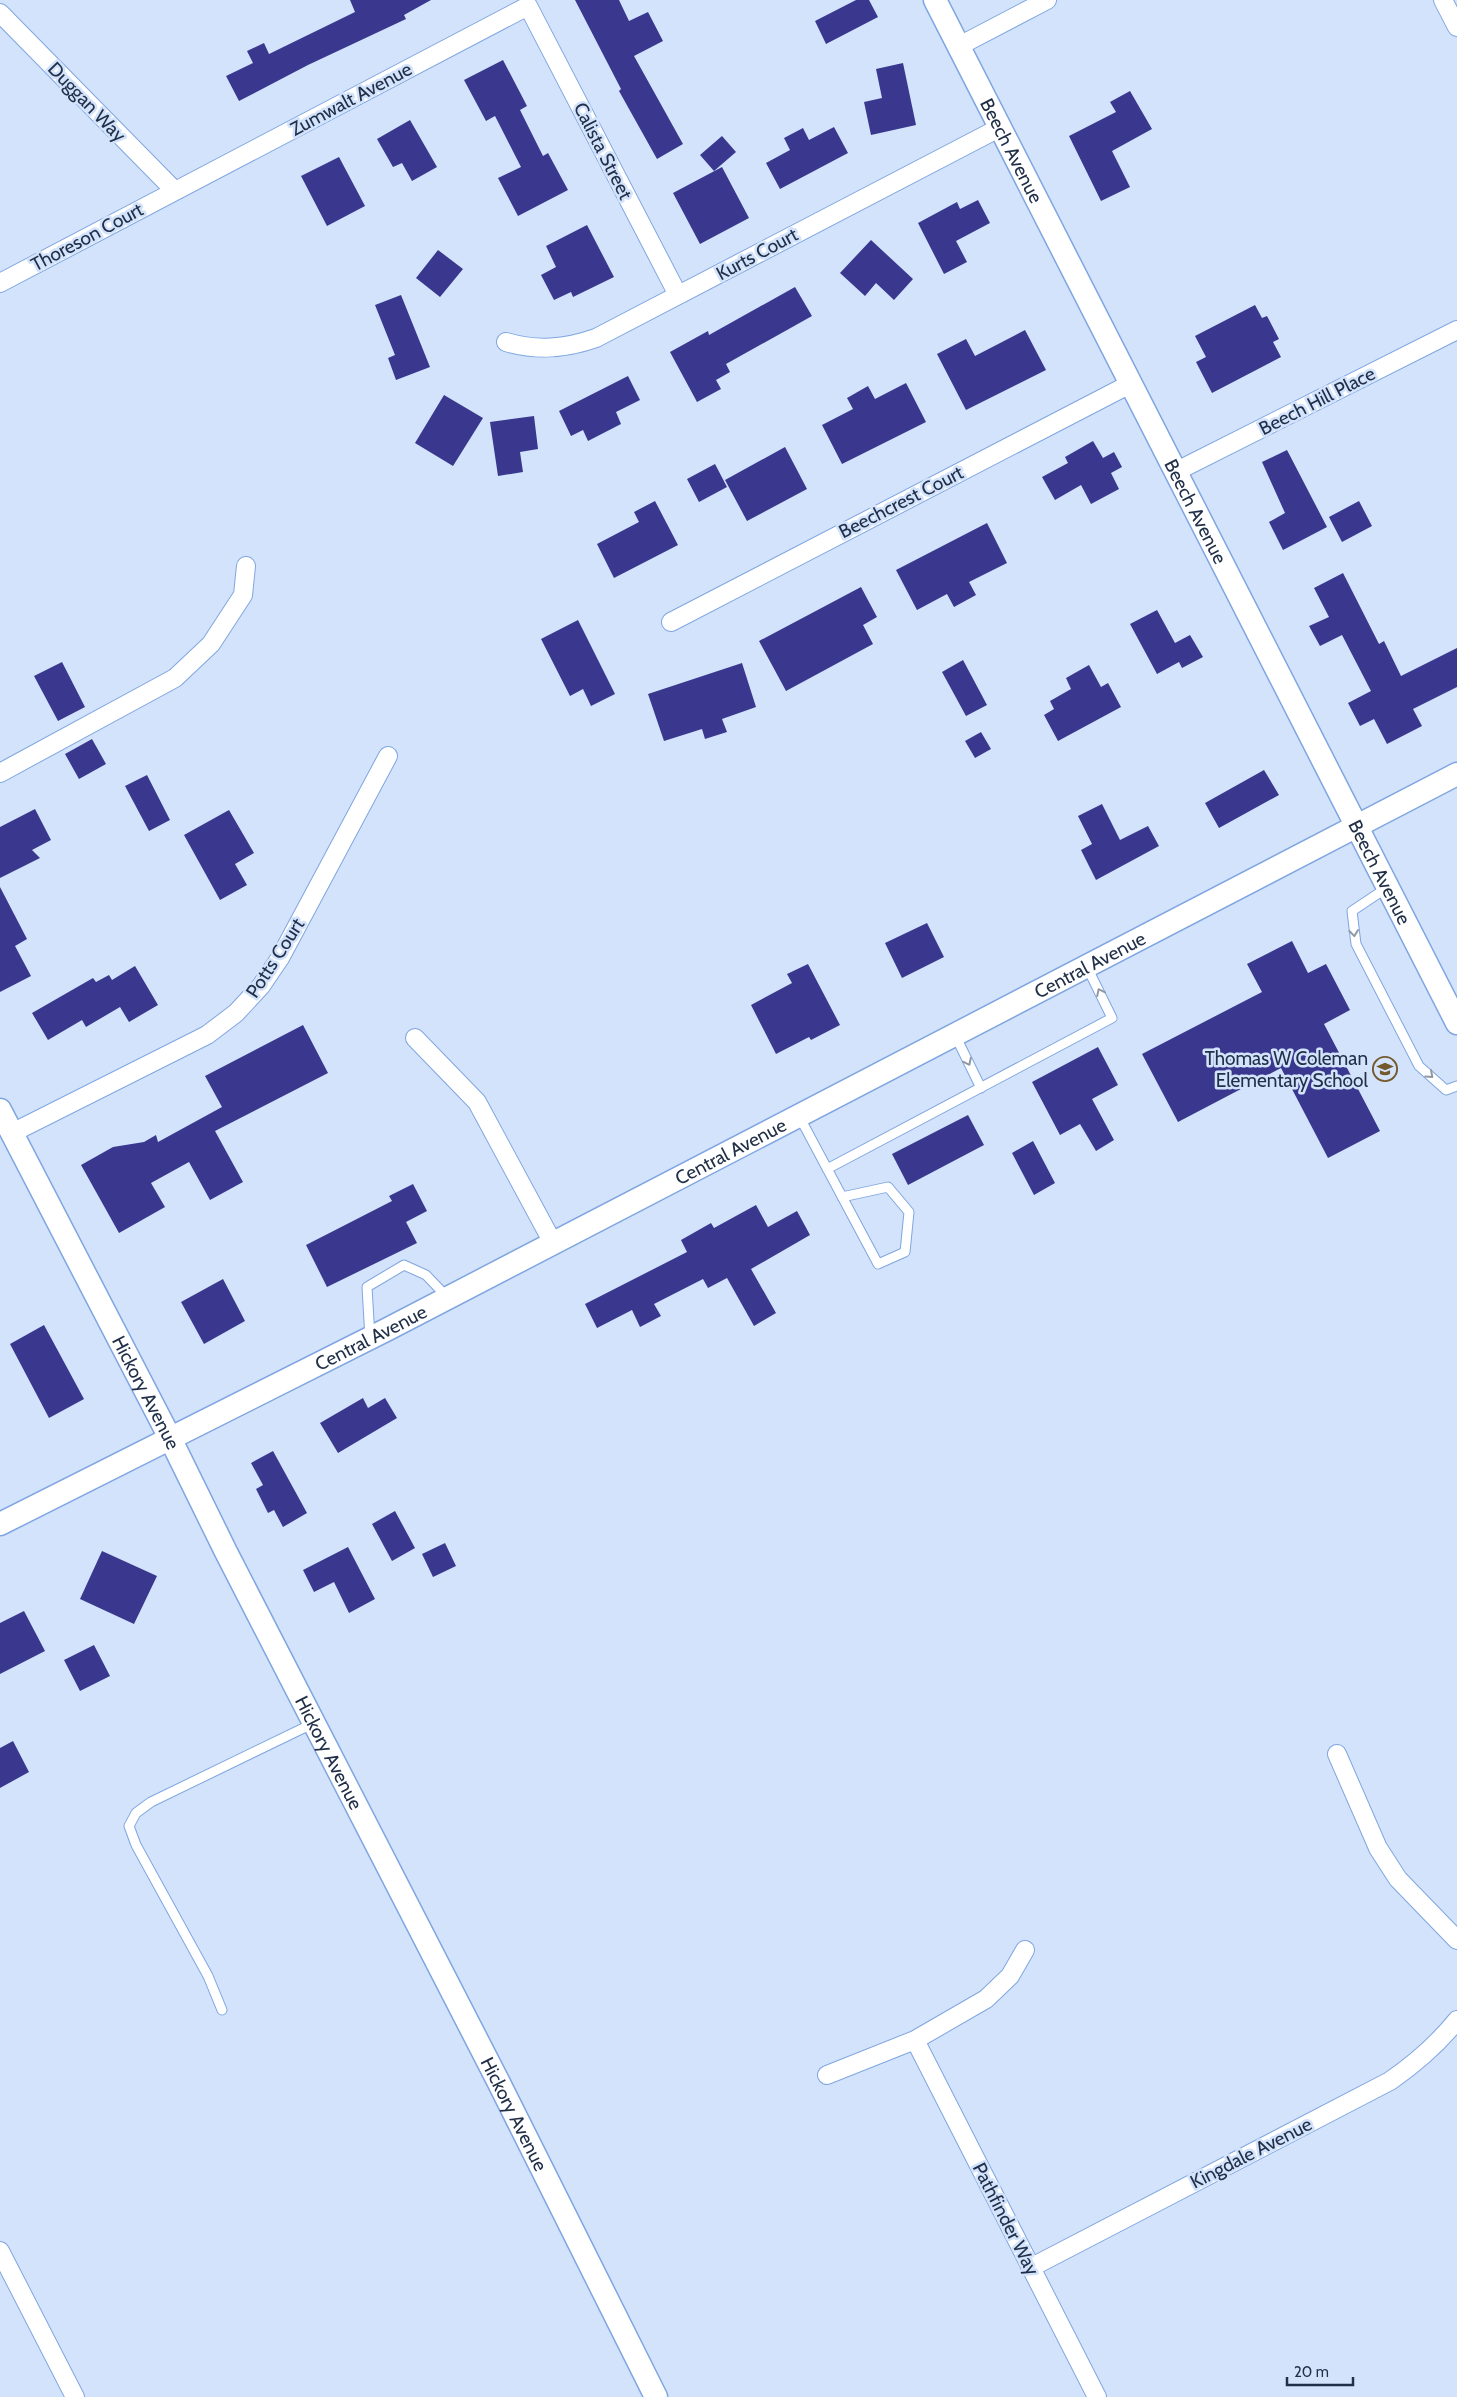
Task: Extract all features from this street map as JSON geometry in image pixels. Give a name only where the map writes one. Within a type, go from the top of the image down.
[{"type":"street","name":"Beech Avenue","points":[[935,0],[1457,1023]]},
{"type":"street","points":[[959,46],[1047,0]]},
{"type":"street","points":[[1443,0],[1457,27]]},
{"type":"street","name":"Zumwalt Avenue","points":[[175,191],[528,6]]},
{"type":"street","name":"Calista Street","points":[[528,6],[678,295]]},
{"type":"street","name":"Duggan Way","points":[[0,13],[175,191]]},
{"type":"street","name":"Kurts Court","points":[[506,342],[536,348],[566,347],[596,338],[1001,127]]},
{"type":"street","name":"Thoreson Court","points":[[0,283],[175,191]]},
{"type":"street","name":"Beech Hill Place","points":[[1177,471],[1457,330]]},
{"type":"street","name":"Beechcrest Court","points":[[671,622],[1132,383]]},
{"type":"street","points":[[0,773],[175,678],[211,644],[243,595],[246,566]]},
{"type":"street","name":"Potts Court","points":[[12,1133],[207,1035],[236,1013],[261,986],[280,958],[373,788],[388,756]]},
{"type":"street","name":"Central Avenue","points":[[0,1524],[448,1298],[1457,774]]},
{"type":"street","points":[[415,1038],[477,1102],[554,1243]]},
{"type":"street","name":"Hickory Avenue","points":[[0,1110],[170,1438],[226,1552],[498,2081],[656,2397]]},
{"type":"street","points":[[1337,1754],[1378,1848],[1398,1879],[1457,1940]]},
{"type":"street","points":[[827,2075],[915,2040],[986,1999],[1010,1976],[1025,1950]]},
{"type":"street","name":"Kingdale Avenue","points":[[1030,2268],[1390,2081],[1417,2062],[1442,2040],[1457,2020]]},
{"type":"street","name":"Pathfinder Way","points":[[915,2040],[1097,2397]]},
{"type":"street","points":[[0,2251],[75,2397]]},
{"type":"lane","points":[[1388,887],[1352,910],[1356,944],[1419,1066],[1446,1090],[1457,1086]]},
{"type":"lane","points":[[827,1169],[1112,1018],[1087,966]]},
{"type":"lane","points":[[954,1035],[981,1088]]},
{"type":"lane","points":[[799,1116],[827,1169],[842,1197],[878,1264],[905,1252],[909,1212],[888,1187],[842,1197]]},
{"type":"lane","points":[[370,1338],[368,1287],[404,1265],[426,1274],[448,1298]]},
{"type":"lane","points":[[222,2010],[208,1976],[136,1845],[129,1826],[136,1813],[151,1802],[314,1723]]},
{"type":"building","points":[[350,0],[431,0],[404,15],[406,19],[308,65],[239,101],[226,76],[253,63],[247,51],[264,43],[269,54],[355,12]]},
{"type":"building","points":[[575,0],[619,0],[629,21],[648,12],[663,41],[634,56],[683,144],[657,159],[619,91],[621,89]]},
{"type":"building","points":[[856,0],[869,0],[878,17],[826,44],[815,21]]},
{"type":"building","points":[[503,60],[527,106],[520,110],[543,156],[548,153],[568,190],[518,216],[498,178],[521,167],[495,116],[486,121],[464,80]]},
{"type":"building","points":[[903,63],[916,125],[871,135],[864,102],[882,98],[876,69]]},
{"type":"building","points":[[1130,91],[1152,129],[1112,151],[1130,187],[1101,201],[1069,136],[1116,112],[1110,102]]},
{"type":"building","points":[[410,120],[437,167],[412,181],[402,163],[393,167],[377,139]]},
{"type":"building","points":[[834,127],[848,153],[780,189],[766,163],[790,150],[784,138],[803,128],[809,140]]},
{"type":"building","points":[[722,136],[736,152],[714,171],[700,155]]},
{"type":"building","points":[[339,157],[365,206],[327,226],[301,176]]},
{"type":"building","points":[[722,167],[749,218],[700,244],[673,193]]},
{"type":"building","points":[[978,200],[990,223],[956,241],[967,262],[944,274],[918,223],[957,202],[960,209]]},
{"type":"building","points":[[587,225],[614,277],[573,297],[571,292],[554,300],[541,275],[556,267],[546,246]]},
{"type":"building","points":[[871,240],[913,279],[894,300],[876,283],[865,296],[840,273]]},
{"type":"building","points":[[438,250],[463,269],[440,297],[416,278]]},
{"type":"building","points":[[795,287],[812,316],[726,364],[730,372],[716,380],[721,389],[697,402],[670,352],[708,331],[709,335]]},
{"type":"building","points":[[401,295],[430,367],[396,380],[388,358],[395,355],[375,305]]},
{"type":"building","points":[[1255,305],[1262,318],[1267,316],[1279,339],[1273,342],[1281,357],[1212,393],[1196,362],[1206,357],[1195,336]]},
{"type":"building","points":[[1025,330],[1046,370],[966,410],[937,354],[966,339],[975,356]]},
{"type":"building","points":[[628,376],[640,400],[616,412],[621,424],[588,441],[583,430],[571,436],[559,411]]},
{"type":"building","points":[[906,383],[926,422],[842,464],[822,425],[853,409],[847,398],[868,386],[875,399]]},
{"type":"building","points":[[444,395],[483,418],[453,466],[415,443]]},
{"type":"building","points":[[534,416],[538,449],[520,452],[523,472],[498,476],[490,422]]},
{"type":"building","points":[[1093,441],[1103,458],[1114,452],[1122,467],[1111,473],[1119,489],[1091,504],[1081,485],[1055,500],[1042,477],[1068,463],[1065,457]]},
{"type":"building","points":[[785,447],[807,489],[747,521],[725,480]]},
{"type":"building","points":[[1287,450],[1327,527],[1283,550],[1269,522],[1285,513],[1262,462]]},
{"type":"building","points":[[715,464],[727,487],[699,502],[687,479]]},
{"type":"building","points":[[655,501],[678,545],[614,578],[597,544],[639,522],[634,512]]},
{"type":"building","points":[[1359,501],[1372,526],[1342,542],[1329,517]]},
{"type":"building","points":[[987,523],[1007,563],[969,582],[976,595],[954,607],[947,594],[917,610],[896,570]]},
{"type":"building","points":[[1343,573],[1379,644],[1384,641],[1401,676],[1457,648],[1457,687],[1413,709],[1422,726],[1387,744],[1374,719],[1360,726],[1348,703],[1371,691],[1342,635],[1320,646],[1309,626],[1329,617],[1314,588]]},
{"type":"building","points":[[861,587],[877,617],[863,625],[873,644],[786,691],[759,641]]},
{"type":"building","points":[[1157,610],[1175,643],[1190,635],[1203,657],[1182,668],[1179,662],[1157,674],[1130,624]]},
{"type":"building","points":[[578,620],[615,694],[591,706],[583,689],[570,696],[541,639]]},
{"type":"building","points":[[963,660],[987,705],[966,716],[942,672]]},
{"type":"building","points":[[62,662],[85,707],[58,721],[34,676]]},
{"type":"building","points":[[742,663],[756,707],[722,719],[727,732],[705,739],[702,729],[664,741],[648,694]]},
{"type":"building","points":[[1089,665],[1101,687],[1108,683],[1121,707],[1058,741],[1044,715],[1054,709],[1050,701],[1071,689],[1066,678]]},
{"type":"building","points":[[981,732],[991,749],[975,758],[965,741]]},
{"type":"building","points":[[92,739],[106,764],[79,779],[65,754]]},
{"type":"building","points":[[1264,770],[1279,795],[1219,828],[1205,803]]},
{"type":"building","points":[[147,775],[170,820],[149,831],[125,786]]},
{"type":"building","points":[[1102,804],[1120,840],[1148,826],[1159,846],[1096,880],[1081,850],[1092,844],[1078,816]]},
{"type":"building","points":[[35,809],[51,840],[32,850],[40,858],[0,878],[0,827]]},
{"type":"building","points":[[229,810],[254,853],[235,864],[247,885],[220,900],[184,835]]},
{"type":"building","points":[[0,887],[27,939],[15,946],[31,976],[0,992]]},
{"type":"building","points":[[927,923],[944,957],[902,978],[885,943]]},
{"type":"building","points":[[1292,941],[1308,973],[1326,964],[1350,1010],[1324,1024],[1380,1131],[1328,1158],[1281,1068],[1178,1122],[1142,1054],[1262,992],[1247,964]]},
{"type":"building","points":[[808,964],[840,1025],[811,1040],[809,1037],[776,1054],[751,1005],[792,983],[787,974]]},
{"type":"building","points":[[135,966],[158,1005],[129,1022],[120,1007],[86,1027],[82,1020],[48,1040],[32,1013],[93,978],[96,982],[109,975],[112,980]]},
{"type":"building","points":[[303,1025],[328,1073],[215,1131],[243,1182],[210,1200],[189,1162],[151,1183],[165,1207],[119,1233],[81,1165],[113,1147],[144,1142],[156,1135],[158,1142],[222,1107],[205,1076]]},
{"type":"building","points":[[1098,1047],[1118,1085],[1092,1099],[1114,1140],[1096,1151],[1080,1124],[1060,1135],[1032,1082]]},
{"type":"building","points":[[968,1115],[984,1145],[908,1185],[892,1154]]},
{"type":"building","points":[[1033,1141],[1055,1183],[1034,1195],[1012,1153]]},
{"type":"building","points":[[413,1184],[427,1211],[406,1222],[417,1243],[327,1287],[306,1245],[392,1201],[389,1196]]},
{"type":"building","points":[[756,1205],[768,1227],[797,1211],[810,1235],[751,1269],[776,1313],[754,1326],[727,1278],[708,1288],[703,1279],[654,1304],[661,1316],[640,1327],[632,1310],[597,1328],[585,1304],[687,1252],[681,1240],[711,1223],[714,1228]]},
{"type":"building","points":[[223,1279],[245,1321],[204,1344],[181,1302]]},
{"type":"building","points":[[44,1325],[84,1399],[49,1418],[10,1344]]},
{"type":"building","points":[[363,1398],[368,1408],[385,1398],[397,1418],[338,1453],[320,1423]]},
{"type":"building","points":[[273,1451],[307,1513],[283,1527],[274,1510],[268,1513],[256,1489],[263,1485],[251,1463]]},
{"type":"building","points":[[395,1511],[415,1548],[392,1561],[372,1524]]},
{"type":"building","points":[[445,1543],[456,1566],[433,1577],[422,1554]]},
{"type":"building","points":[[348,1547],[375,1599],[349,1613],[334,1582],[314,1592],[303,1570]]},
{"type":"building","points":[[102,1551],[157,1576],[134,1624],[80,1599]]},
{"type":"building","points":[[24,1611],[45,1651],[0,1674],[0,1623]]},
{"type":"building","points":[[94,1645],[110,1676],[80,1691],[64,1660]]},
{"type":"building","points":[[13,1741],[29,1772],[0,1788],[0,1748]]},
{"type":"place","name":"Thomas W Coleman Elementary School","points":[[1385,1069]]}]
